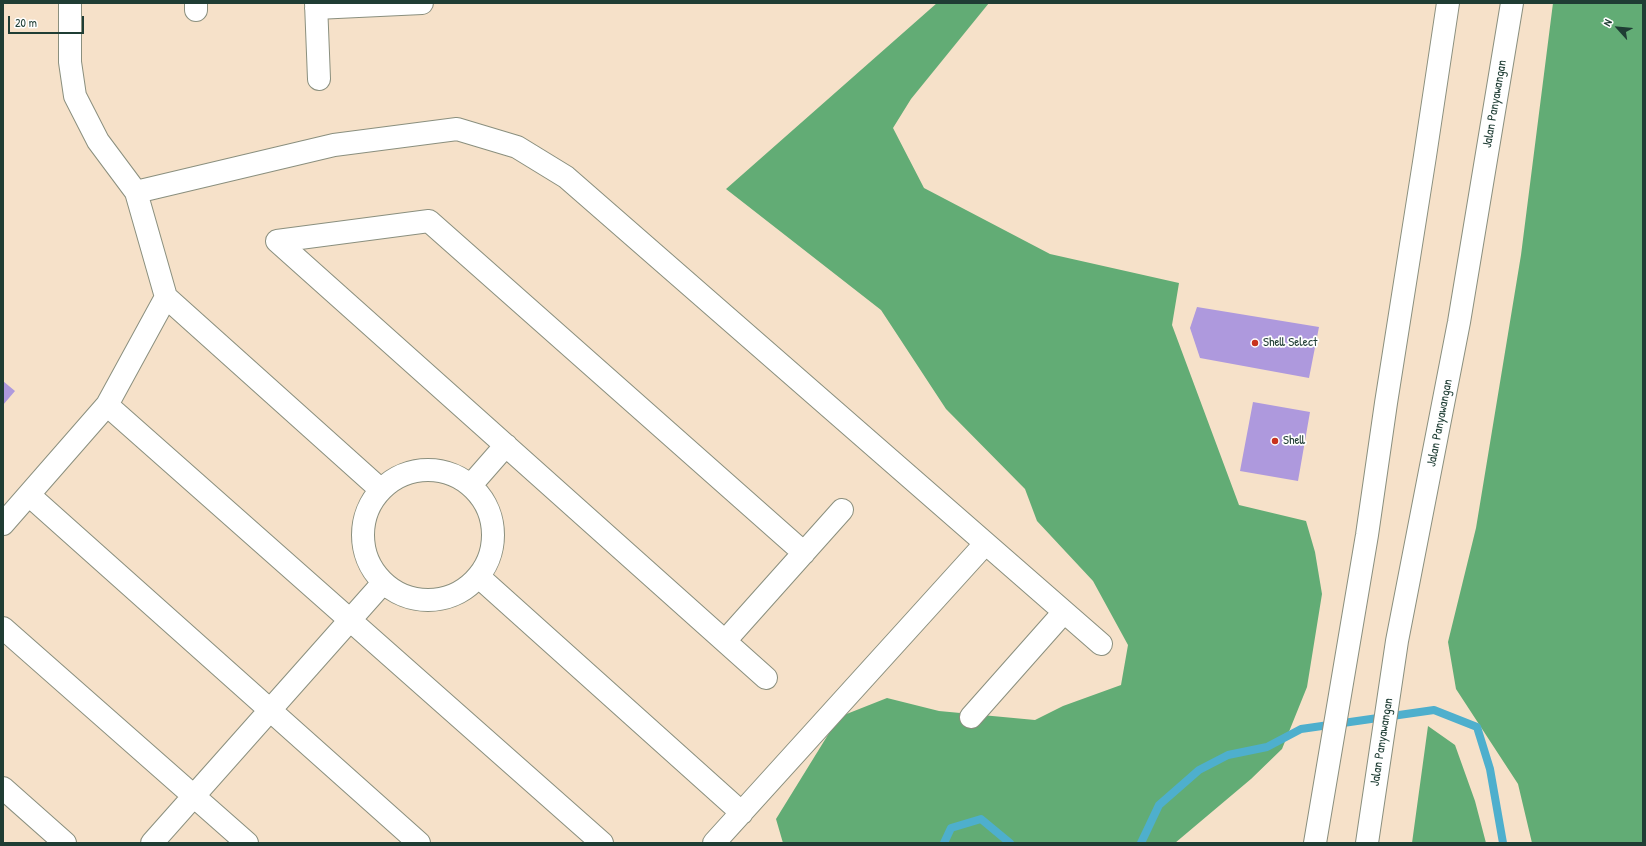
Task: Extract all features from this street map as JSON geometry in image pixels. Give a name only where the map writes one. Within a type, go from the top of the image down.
[{"type":"street","points":[[70,3],[70,62],[75,96],[98,140],[136,192],[166,297],[380,489]]},
{"type":"street","points":[[319,79],[316,5],[422,3]]},
{"type":"street","points":[[1315,843],[1367,536],[1384,410],[1426,156],[1448,3]]},
{"type":"street","name":"Jalan Panyawangan","points":[[1367,843],[1397,641],[1459,322],[1512,3]]},
{"type":"street","points":[[136,192],[334,145],[457,129],[517,147],[566,176],[1101,644]]},
{"type":"street","points":[[766,678],[277,241],[429,221],[804,553]]},
{"type":"street","points":[[3,524],[107,405],[166,297]]},
{"type":"street","points":[[107,405],[602,843]]},
{"type":"street","points":[[471,485],[506,446]]},
{"type":"street","points":[[441,470],[471,485],[490,513],[493,546],[479,578],[450,598],[414,601],[382,584],[364,554],[364,520],[380,489],[409,472],[441,470]]},
{"type":"street","points":[[29,495],[419,843]]},
{"type":"street","points":[[725,641],[842,510]]},
{"type":"street","points":[[714,843],[985,544]]},
{"type":"street","points":[[479,578],[742,813]]},
{"type":"street","points":[[152,843],[382,584]]},
{"type":"street","points":[[971,717],[1064,612]]},
{"type":"street","points":[[3,628],[247,843]]},
{"type":"street","points":[[3,788],[66,843]]},
{"type":"green space","points":[[937,3],[989,3],[911,99],[893,128],[924,188],[1050,254],[1179,283],[1172,325],[1239,505],[1306,521],[1315,552],[1322,594],[1307,687],[1282,749],[1251,779],[1175,843],[783,843],[776,819],[839,717],[887,698],[939,711],[1035,720],[1063,706],[1121,685],[1128,645],[1093,581],[1037,521],[1025,489],[946,409],[881,310],[726,189]]},
{"type":"green space","points":[[1553,3],[1643,3],[1643,843],[1532,843],[1518,784],[1456,689],[1448,642],[1476,528],[1521,255]]},
{"type":"green space","points":[[1428,726],[1455,745],[1475,801],[1486,843],[1412,843]]},
{"type":"building","name":"Shell Select","points":[[1197,307],[1319,327],[1309,378],[1200,358],[1190,328]]},
{"type":"building","points":[[3,381],[15,391],[3,405]]},
{"type":"building","name":"Shell","points":[[1253,402],[1310,412],[1298,481],[1240,471]]},
{"type":"waterway","points":[[1141,843],[1159,805],[1199,770],[1228,755],[1267,747],[1301,729],[1434,710],[1477,727],[1490,769],[1503,843]]},
{"type":"waterway","points":[[944,843],[951,828],[981,819],[1010,843]]},
{"type":"place","name":"Shell Select","points":[[1255,343]]},
{"type":"place","name":"Shell","points":[[1275,441]]}]
